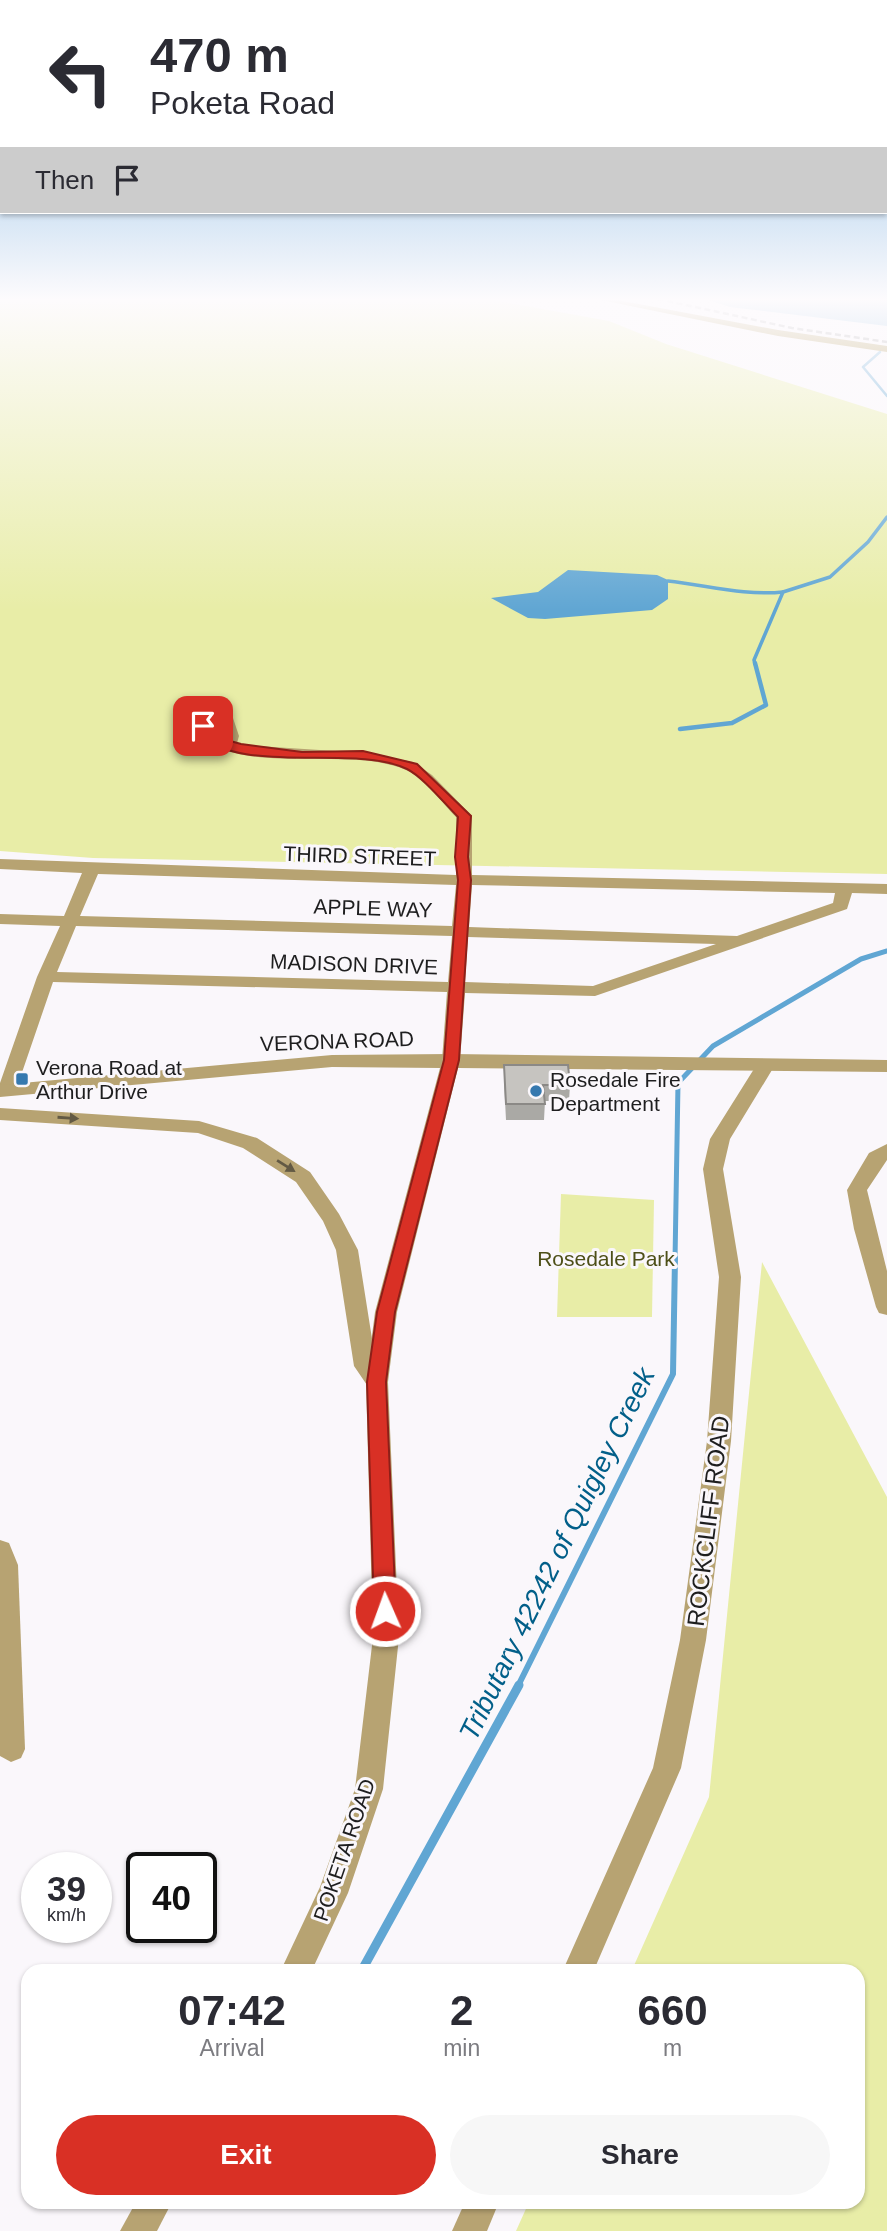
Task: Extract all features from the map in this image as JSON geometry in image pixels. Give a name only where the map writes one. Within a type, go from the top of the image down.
[{"type":"street","name":"POKETA ROAD","points":[[229,745],[302,756],[363,754],[412,767],[464,816],[464,880],[451,1060],[386,1312],[377,1382],[386,1637],[369,1790],[333,1893],[299,1964]]},
{"type":"street","name":"THIRD STREET","points":[[0,864],[464,880],[887,889]]},
{"type":"street","points":[[3,1091],[68,921],[92,869]]},
{"type":"street","name":"MADISON DRIVE","points":[[46,977],[457,990],[594,991],[841,905],[844,890]]},
{"type":"street","name":"APPLE WAY","points":[[0,919],[745,939]]},
{"type":"street","name":"VERONA ROAD","points":[[3,1091],[332,1061],[887,1066]]},
{"type":"street","name":"ROCKCLIFF ROAD","points":[[581,1964],[667,1768],[693,1640],[719,1441],[730,1276],[713,1169],[720,1139],[766,1065]]},
{"type":"street","points":[[0,1114],[199,1127],[250,1143],[303,1177],[332,1219],[346,1250],[366,1366],[377,1382]]},
{"type":"street","points":[[887,1150],[876,1158],[857,1190],[864,1229],[887,1307]]},
{"type":"street","points":[[0,1552],[5,1565],[11,1749]]},
{"type":"street","points":[[137,2231],[151,2209]]},
{"type":"street","points":[[470,2231],[479,2209]]},
{"type":"green space","points":[[0,403],[853,403],[887,414],[887,874],[93,858],[0,851]]},
{"type":"green space","name":"Rosedale Park","points":[[561,1194],[654,1200],[652,1317],[557,1317]]},
{"type":"green space","points":[[762,1262],[887,1497],[887,2231],[516,2231],[526,2209],[865,2209],[865,1964],[635,1964],[709,1797]]},
{"type":"water","points":[[568,570],[657,575],[668,580],[668,599],[652,610],[545,619],[528,618],[491,598],[538,592]]},
{"type":"building","points":[[504,1065],[568,1065],[570,1085],[543,1085],[545,1104],[506,1104]]},
{"type":"waterway","points":[[783,592],[830,577],[868,542],[887,517]]},
{"type":"waterway","points":[[668,581],[740,591],[783,592]]},
{"type":"waterway","points":[[755,664],[754,660],[783,592]]},
{"type":"waterway","points":[[680,729],[732,723],[766,705],[755,663]]},
{"type":"waterway","name":"Tributary 42242 of Quigley Creek","points":[[675,1260],[678,1083],[713,1046],[861,959],[887,951]]},
{"type":"waterway","name":"Tributary 42242 of Quigley Creek","points":[[518,1686],[673,1374],[675,1258]]},
{"type":"waterway","name":"Tributary 42242 of Quigley Creek","points":[[365,1964],[519,1685]]},
{"type":"place","name":"Verona Road at Arthur Drive","points":[[22,1079]]},
{"type":"place","name":"Rosedale Fire Department","points":[[536,1091]]},
{"type":"route","points":[[203,726],[201,730],[212,739],[239,747],[302,756],[363,754],[412,767],[464,816],[464,880],[451,1060],[386,1312],[377,1382],[385,1611]]}]
